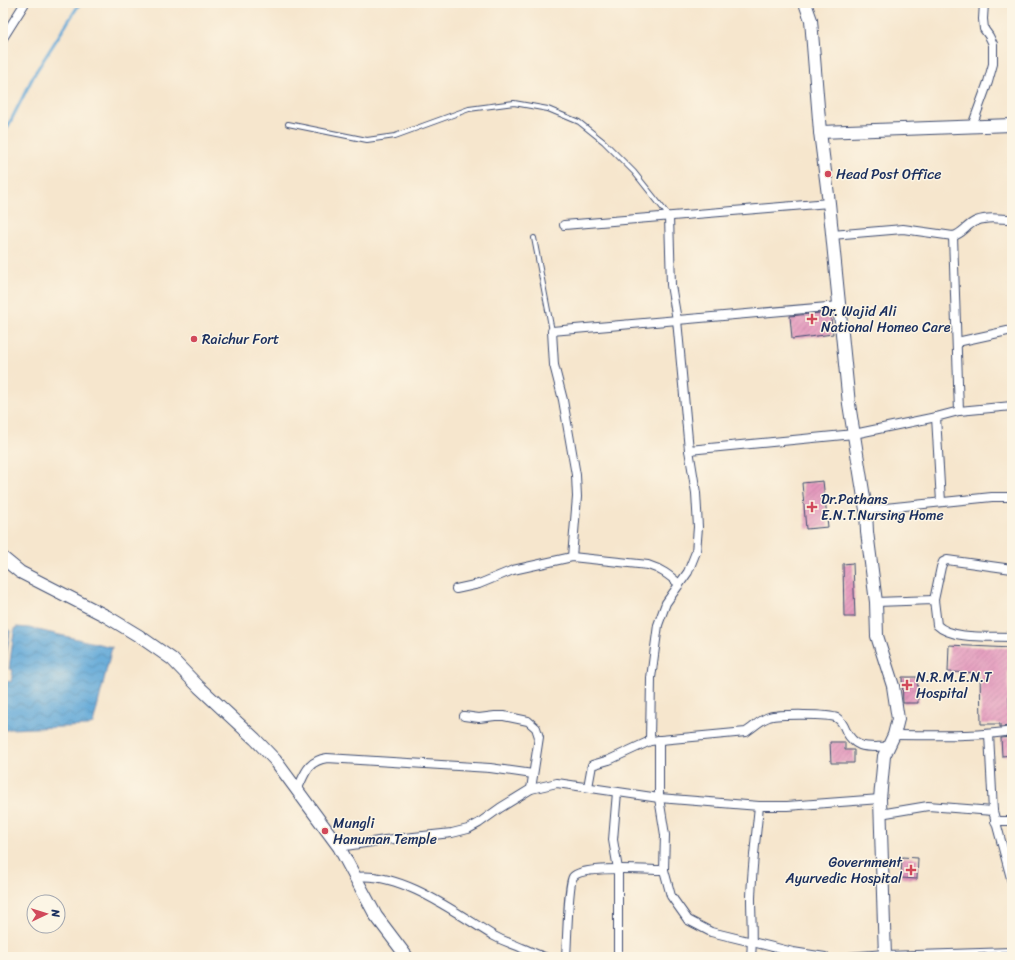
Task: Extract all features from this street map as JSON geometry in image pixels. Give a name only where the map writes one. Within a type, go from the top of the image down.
[{"type":"main road","points":[[805,3],[811,20],[820,132],[829,203],[838,306],[849,404],[866,510],[867,532],[876,602],[877,636],[893,686],[898,719],[894,735],[884,756],[880,799],[885,956]]},
{"type":"main road","points":[[820,132],[1012,125]]},
{"type":"main road","points":[[3,558],[20,572],[106,616],[139,636],[172,659],[265,750],[275,760],[339,848],[376,916],[407,957]]},
{"type":"street","points":[[3,38],[25,3]]},
{"type":"street","points":[[972,126],[993,64],[993,44],[984,29],[984,3]]},
{"type":"street","points":[[564,225],[829,203]]},
{"type":"street","points":[[669,217],[671,285],[677,320],[689,450],[696,493],[698,527],[696,552],[688,572],[666,603],[658,625],[651,678],[659,798],[665,835],[664,870],[671,896],[688,920],[711,932],[793,952],[825,957]]},
{"type":"street","points":[[832,235],[903,229],[952,236],[958,235],[973,222],[982,219],[1012,219]]},
{"type":"street","points":[[952,236],[959,411]]},
{"type":"street","points":[[572,557],[577,497],[576,475],[563,400],[554,365],[552,331],[838,306]]},
{"type":"street","points":[[957,342],[1012,330]]},
{"type":"street","points":[[689,450],[854,434],[959,411],[1012,406]]},
{"type":"street","points":[[936,417],[941,502]]},
{"type":"street","points":[[866,510],[992,497],[1012,497]]},
{"type":"street","points":[[456,590],[479,584],[513,570],[572,557],[648,565],[666,572],[679,584]]},
{"type":"street","points":[[1012,569],[947,560],[943,562],[941,567],[934,600],[937,625],[942,630],[957,635],[1012,637]]},
{"type":"street","points":[[876,602],[934,600]]},
{"type":"street","points":[[588,787],[592,765],[609,760],[655,741],[746,732],[755,727],[764,719],[778,715],[827,715],[842,722],[854,743],[861,746],[889,747]]},
{"type":"street","points":[[464,716],[479,718],[504,716],[528,721],[533,724],[536,728],[538,736],[531,789]]},
{"type":"street","points":[[894,735],[964,736],[1012,731]]},
{"type":"street","points":[[990,734],[993,811],[1012,882]]},
{"type":"street","points":[[297,790],[308,768],[313,762],[318,759],[327,758],[490,768],[533,774]]},
{"type":"street","points":[[339,848],[385,840],[452,833],[468,829],[531,789],[557,782],[659,798],[759,806],[787,806],[880,799]]},
{"type":"street","points":[[617,792],[613,840],[618,869],[618,957]]},
{"type":"street","points":[[751,957],[753,868],[759,806]]},
{"type":"street","points":[[880,814],[928,806],[993,811]]},
{"type":"street","points":[[995,821],[1012,820]]},
{"type":"street","points":[[566,957],[570,892],[572,878],[576,874],[583,871],[618,869],[664,870]]},
{"type":"street","points":[[355,877],[366,876],[385,879],[406,885],[457,912],[496,937],[545,957]]},
{"type":"street","points":[[848,957],[885,956]]},
{"type":"lane","points":[[288,124],[367,140],[395,136],[469,109],[514,103],[548,109],[579,122],[604,142],[634,172],[669,217]]},
{"type":"lane","points":[[534,238],[552,331]]},
{"type":"lane","points":[[885,956],[1012,950]]},
{"type":"water","points":[[3,627],[10,631],[4,668],[3,668]]},
{"type":"water","points":[[16,627],[29,628],[112,647],[93,724],[87,726],[9,729],[3,731],[3,681],[11,682],[13,670],[9,669]]},
{"type":"building","points":[[830,312],[833,334],[792,339],[790,316]]},
{"type":"building","points":[[823,481],[828,527],[806,529],[802,483]]},
{"type":"building","points":[[853,563],[855,617],[844,617],[843,564]]},
{"type":"building","points":[[949,645],[1011,648],[1010,672],[1008,672],[1010,726],[1000,727],[1000,724],[981,724],[980,673],[948,672]]},
{"type":"building","points":[[902,677],[917,677],[918,703],[903,703]]},
{"type":"building","points":[[1012,737],[1012,755],[1002,756],[1001,738]]},
{"type":"building","points":[[830,742],[845,742],[845,750],[854,750],[854,763],[831,763]]},
{"type":"building","points":[[902,857],[918,858],[917,879],[901,878]]},
{"type":"waterway","points":[[3,136],[35,73],[80,3]]},
{"type":"place","name":"Head Post Office","points":[[828,174]]},
{"type":"place","name":"Dr. Wajid Ali National Homeo Care","points":[[812,319]]},
{"type":"place","name":"Raichur Fort","points":[[194,339]]},
{"type":"place","name":"Dr.Pathans E.N.T.Nursing Home","points":[[812,507]]},
{"type":"place","name":"N.R.M.E.N.T Hospital","points":[[907,685]]},
{"type":"place","name":"Mungli Hanuman Temple","points":[[325,831]]},
{"type":"place","name":"Government Ayurvedic Hospital","points":[[911,870]]}]
